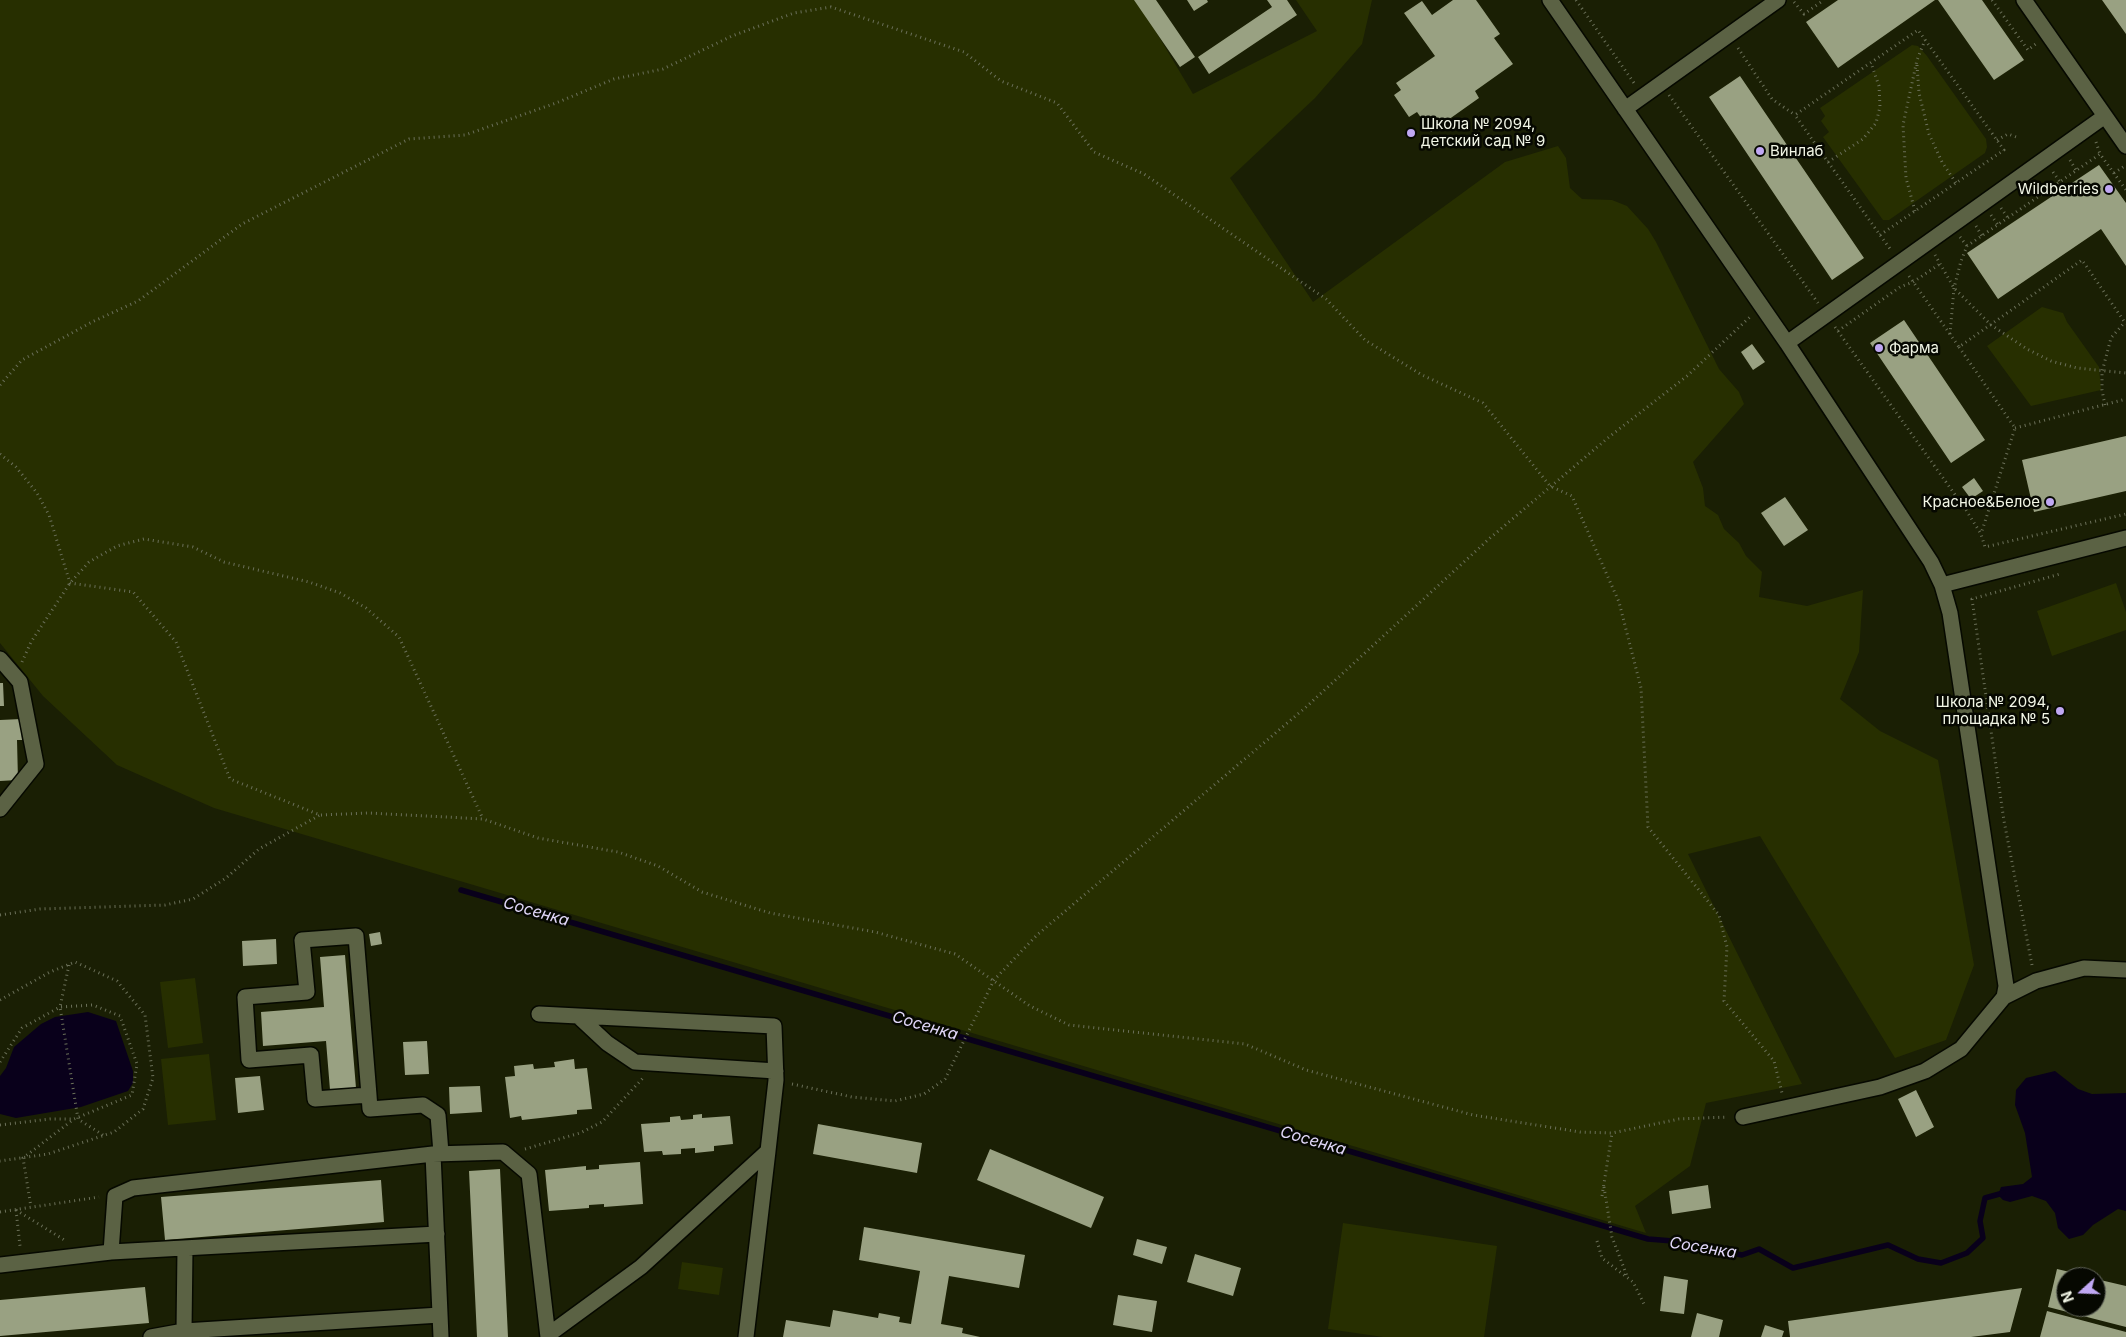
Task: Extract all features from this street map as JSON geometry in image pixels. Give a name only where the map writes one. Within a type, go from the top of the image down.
[{"type":"street","points":[[1550,0],[1787,343],[1932,562],[1942,585],[1950,613],[2006,986],[2004,996]]},
{"type":"street","points":[[1625,109],[1778,0]]},
{"type":"street","points":[[2024,0],[2126,146]]},
{"type":"street","points":[[1787,343],[2105,116]]},
{"type":"street","points":[[1942,585],[2126,538]]},
{"type":"street","points":[[0,659],[20,682],[36,764],[0,809]]},
{"type":"street","points":[[369,1095],[315,1099],[311,1055],[250,1060],[244,997],[307,992],[302,940],[356,936],[369,1095],[370,1109],[423,1105],[438,1115],[437,1234],[441,1337]]},
{"type":"street","points":[[1743,1117],[1880,1087],[1926,1071],[1962,1049],[2004,996],[2036,981],[2084,968],[2126,970]]},
{"type":"street","points":[[539,1014],[774,1026],[776,1076],[746,1337]]},
{"type":"street","points":[[578,1016],[607,1043],[635,1062],[776,1076]]},
{"type":"street","points":[[111,1252],[114,1196],[133,1188],[437,1153],[503,1152],[529,1174],[548,1336],[641,1267],[768,1150]]},
{"type":"street","points":[[0,1265],[111,1252],[437,1234]]},
{"type":"street","points":[[184,1331],[186,1248]]},
{"type":"street","points":[[151,1337],[184,1331],[440,1315]]},
{"type":"path","points":[[1576,0],[1643,96],[1668,93],[1981,534],[1984,547],[2126,514]]},
{"type":"path","points":[[1992,0],[2028,50],[2041,40]]},
{"type":"path","points":[[0,385],[22,360],[92,322],[138,301],[242,224],[409,139],[465,134],[556,103],[614,79],[663,69],[732,36],[794,13],[831,7],[964,52],[1001,81],[1056,103],[1094,152],[1144,174],[1326,299],[1365,340],[1422,375],[1483,403],[1550,486],[1572,496],[1619,602],[1641,688],[1648,827],[1719,915],[1727,947],[1724,1001],[1774,1061],[1787,1108]]},
{"type":"path","points":[[1795,115],[1918,30],[1997,140],[2004,150],[1880,235]]},
{"type":"path","points":[[1915,211],[1906,178],[1903,125],[1917,60],[1925,40]]},
{"type":"path","points":[[1735,45],[1772,99],[1795,115],[2016,428]]},
{"type":"path","points":[[1917,60],[1919,92],[1929,134],[1942,162],[1956,183]]},
{"type":"path","points":[[1828,162],[1863,139],[1876,123],[1880,107],[1879,86],[1870,62]]},
{"type":"path","points":[[1997,140],[2008,134],[2019,138]]},
{"type":"path","points":[[2101,137],[2094,137],[2100,154],[2126,190]]},
{"type":"path","points":[[1950,334],[1954,288],[1967,246],[2100,154]]},
{"type":"path","points":[[2067,156],[2076,170]]},
{"type":"path","points":[[2114,173],[2126,165]]},
{"type":"path","points":[[2050,168],[2060,182]]},
{"type":"path","points":[[2031,182],[2040,195]]},
{"type":"path","points":[[1989,211],[1999,204],[2008,218]]},
{"type":"path","points":[[1933,251],[1954,288],[1991,325],[2027,349],[2051,361],[2102,372],[2126,373]]},
{"type":"path","points":[[1959,347],[2082,260],[2126,323],[2111,338],[2102,372],[2102,390],[2105,405]]},
{"type":"path","points":[[1838,331],[1900,287],[1913,282],[1940,264]]},
{"type":"path","points":[[776,1076],[843,1095],[894,1101],[924,1094],[945,1079],[994,980],[1037,935],[1305,708],[1490,538],[1550,486],[1687,376],[1742,326],[1761,305]]},
{"type":"path","points":[[2016,428],[2126,399]]},
{"type":"path","points":[[1981,534],[2016,428]]},
{"type":"path","points":[[0,454],[16,467],[38,493],[49,515],[70,584]]},
{"type":"path","points":[[20,682],[22,664],[31,642],[70,584],[89,562],[118,546],[144,539],[193,547],[224,562],[309,582],[340,593],[366,608],[399,637],[483,819]]},
{"type":"path","points":[[2036,981],[2004,820],[1972,599],[2062,573]]},
{"type":"path","points":[[70,584],[133,592],[176,642],[230,779],[320,815],[369,813],[483,819],[538,838],[618,852],[658,866],[702,892],[770,913],[875,932],[956,954],[1030,1006],[1069,1026],[1245,1044],[1306,1070],[1473,1115],[1580,1132],[1612,1133],[1679,1119],[1743,1117]]},
{"type":"path","points":[[0,915],[40,909],[165,905],[192,899],[226,878],[259,849],[320,815]]},
{"type":"path","points":[[0,1000],[50,972],[74,962],[117,981],[144,1015],[153,1078],[143,1109],[114,1132],[48,1154],[0,1161]]},
{"type":"path","points":[[69,965],[60,1007],[76,1119]]},
{"type":"path","points":[[0,1062],[22,1028],[60,1007],[93,1005],[120,1016],[137,1064],[132,1095],[76,1119],[23,1158]]},
{"type":"path","points":[[503,1152],[528,1149],[580,1133],[602,1122],[633,1086],[661,1064]]},
{"type":"path","points":[[0,1125],[50,1119],[76,1119],[103,1136]]},
{"type":"path","points":[[1602,1196],[1612,1133]]},
{"type":"path","points":[[23,1158],[30,1208]]},
{"type":"path","points":[[1604,1187],[1612,1237],[1627,1276]]},
{"type":"path","points":[[0,1212],[66,1200],[114,1196]]},
{"type":"path","points":[[16,1210],[89,1255]]},
{"type":"path","points":[[16,1210],[22,1263]]},
{"type":"path","points":[[1597,1241],[1602,1258],[1633,1282],[1644,1304]]},
{"type":"green space","points":[[0,0],[1137,0],[1193,94],[1317,31],[1296,0],[1372,0],[1362,44],[1315,98],[1230,178],[1313,302],[1505,162],[1558,146],[1566,158],[1570,188],[1582,199],[1612,200],[1627,206],[1648,229],[1719,369],[1739,392],[1744,404],[1693,462],[1703,488],[1705,506],[1718,515],[1724,529],[1739,543],[1746,556],[1762,572],[1759,597],[1807,606],[1863,590],[1859,652],[1840,699],[1880,731],[1938,760],[1974,965],[1946,1040],[1895,1058],[1760,836],[1688,854],[1802,1084],[1706,1103],[1690,1166],[1635,1206],[1646,1233],[214,808],[117,765],[43,696],[0,643]]},
{"type":"green space","points":[[1912,45],[1918,46],[1927,56],[1986,139],[1987,147],[1985,153],[1889,220],[1883,220],[1823,137],[1829,132],[1821,121],[1825,116],[1820,108]]},
{"type":"green space","points":[[2042,307],[2063,313],[2067,322],[2099,367],[2101,390],[2031,406],[1987,346]]},
{"type":"green space","points":[[2116,583],[2126,612],[2126,630],[2052,656],[2037,611]]},
{"type":"green space","points":[[195,978],[203,1043],[168,1048],[160,982]]},
{"type":"green space","points":[[209,1054],[216,1120],[168,1125],[161,1059]]},
{"type":"green space","points":[[1343,1223],[1497,1246],[1484,1337],[1383,1337],[1328,1329]]},
{"type":"green space","points":[[682,1262],[723,1268],[719,1295],[678,1289]]},
{"type":"shaded area","points":[[88,1012],[116,1021],[133,1071],[133,1083],[128,1091],[81,1107],[16,1118],[0,1114],[0,1076],[6,1068],[14,1047],[41,1024],[55,1017]]},
{"type":"shaded area","points":[[2055,1071],[2078,1089],[2092,1094],[2126,1093],[2126,1211],[2118,1209],[2093,1225],[2083,1235],[2069,1239],[2058,1228],[2055,1213],[2046,1201],[2032,1196],[2010,1202],[2003,1200],[1998,1195],[2001,1187],[2023,1184],[2032,1177],[2025,1133],[2015,1105],[2016,1090],[2026,1078]]},
{"type":"building","points":[[1134,0],[1156,0],[1195,57],[1180,67]]},
{"type":"building","points":[[1187,0],[1207,0],[1208,2],[1194,11]]},
{"type":"building","points":[[1267,0],[1287,0],[1297,15],[1209,74],[1198,57],[1272,7]]},
{"type":"building","points":[[1453,0],[1476,0],[1500,34],[1494,38],[1513,64],[1475,91],[1479,98],[1431,132],[1417,112],[1409,117],[1394,95],[1401,90],[1396,83],[1435,56],[1404,13],[1422,1],[1432,15]]},
{"type":"building","points":[[1838,0],[1935,0],[1838,68],[1806,22]]},
{"type":"building","points":[[1938,0],[1982,0],[2024,60],[1994,80]]},
{"type":"building","points":[[2102,0],[2126,0],[2126,34]]},
{"type":"building","points":[[1740,76],[1864,258],[1832,280],[1709,97]]},
{"type":"building","points":[[2099,165],[2126,203],[2126,266],[2101,229],[1998,299],[1967,253]]},
{"type":"building","points":[[1904,320],[1985,440],[1951,463],[1870,343]]},
{"type":"building","points":[[1752,344],[1765,362],[1753,370],[1741,352]]},
{"type":"building","points":[[2126,436],[2126,491],[2034,512],[2022,460]]},
{"type":"building","points":[[1974,478],[1983,491],[1971,499],[1962,487]]},
{"type":"building","points":[[1785,497],[1808,530],[1784,546],[1761,513]]},
{"type":"building","points":[[0,683],[3,683],[4,706],[0,706]]},
{"type":"building","points":[[21,719],[22,740],[17,740],[18,780],[0,781],[0,720]]},
{"type":"building","points":[[380,932],[382,944],[371,946],[369,934]]},
{"type":"building","points":[[276,939],[277,964],[243,966],[242,941]]},
{"type":"building","points":[[345,955],[356,1088],[330,1090],[326,1041],[263,1046],[261,1012],[324,1007],[320,957]]},
{"type":"building","points":[[427,1041],[429,1074],[405,1075],[403,1042]]},
{"type":"building","points":[[574,1059],[575,1069],[587,1068],[592,1109],[577,1110],[577,1114],[522,1120],[521,1116],[510,1118],[505,1077],[515,1076],[514,1066],[533,1064],[534,1069],[555,1067],[554,1062]]},
{"type":"building","points":[[260,1076],[264,1110],[238,1113],[235,1078]]},
{"type":"building","points":[[480,1086],[482,1112],[450,1114],[449,1087]]},
{"type":"building","points":[[1916,1090],[1934,1127],[1916,1137],[1898,1099]]},
{"type":"building","points":[[702,1114],[702,1118],[730,1116],[733,1144],[714,1146],[714,1151],[695,1153],[695,1148],[681,1149],[681,1154],[663,1155],[662,1151],[644,1152],[641,1124],[670,1122],[670,1117],[680,1116],[681,1120],[693,1119],[693,1115]]},
{"type":"building","points":[[818,1124],[922,1143],[917,1173],[813,1154]]},
{"type":"building","points":[[990,1149],[1104,1197],[1091,1228],[977,1180]]},
{"type":"building","points":[[640,1162],[643,1204],[604,1207],[604,1204],[589,1205],[589,1208],[549,1211],[545,1170],[586,1166],[586,1170],[599,1169],[599,1165]]},
{"type":"building","points":[[500,1169],[508,1337],[477,1337],[469,1171]]},
{"type":"building","points":[[381,1180],[384,1222],[165,1240],[161,1197]]},
{"type":"building","points":[[1708,1185],[1711,1208],[1672,1214],[1669,1191]]},
{"type":"building","points":[[864,1227],[1025,1255],[1019,1288],[949,1276],[941,1324],[963,1328],[962,1333],[980,1337],[783,1337],[786,1320],[830,1327],[833,1310],[878,1318],[879,1313],[900,1317],[899,1322],[911,1324],[920,1271],[859,1260]]},
{"type":"building","points":[[1137,1239],[1167,1247],[1162,1264],[1133,1255]]},
{"type":"building","points":[[1195,1254],[1241,1268],[1233,1296],[1187,1282]]},
{"type":"building","points":[[2056,1273],[2056,1309],[2048,1307]]},
{"type":"building","points":[[1664,1276],[1688,1280],[1684,1314],[1660,1311]]},
{"type":"building","points":[[2106,1281],[2126,1286],[2126,1327],[2087,1317],[2106,1317]]},
{"type":"building","points":[[145,1287],[149,1323],[0,1336],[0,1300]]},
{"type":"building","points":[[2022,1288],[2010,1332],[1971,1337],[1790,1337],[1788,1321]]},
{"type":"building","points":[[1118,1295],[1157,1301],[1152,1332],[1113,1325]]},
{"type":"building","points":[[2047,1311],[2056,1313],[2056,1317],[2070,1317],[2126,1332],[2126,1337],[2040,1337]]},
{"type":"building","points":[[1697,1313],[1723,1320],[1719,1337],[1691,1337]]},
{"type":"building","points":[[1765,1325],[1784,1331],[1782,1337],[1761,1337]]},
{"type":"waterway","name":"Сосенка","points":[[461,890],[1648,1239],[1673,1241],[1742,1255],[1759,1249],[1793,1268],[1888,1245],[1918,1259],[1941,1263],[1967,1253],[1983,1238],[1980,1221],[1985,1198],[2003,1193]]},
{"type":"place","name":"Школа № 2094, детский сад № 9","points":[[1411,133]]},
{"type":"place","name":"Винлаб","points":[[1760,151]]},
{"type":"place","name":"Wildberries","points":[[2109,189]]},
{"type":"place","name":"Фарма","points":[[1879,348]]},
{"type":"place","name":"Красное&Белое","points":[[2050,502]]},
{"type":"place","name":"Школа № 2094, площадка № 5","points":[[2060,711]]}]
